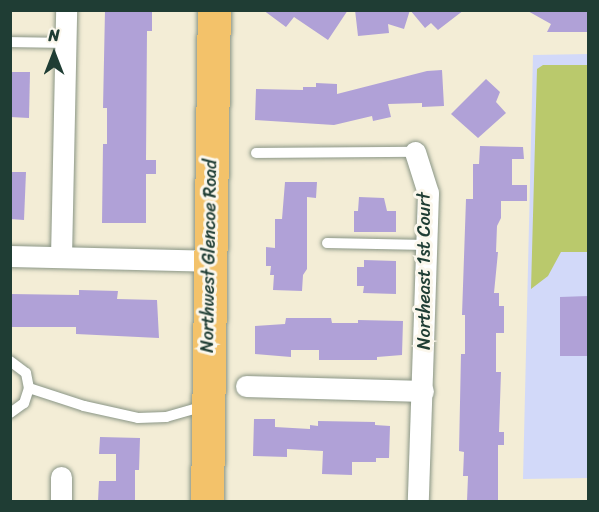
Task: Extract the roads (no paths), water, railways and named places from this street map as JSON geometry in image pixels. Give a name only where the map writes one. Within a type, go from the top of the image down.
[{"type":"main road","name":"Northwest Glencoe Road","points":[[207,501],[214,10]]},
{"type":"street","points":[[61,257],[66,10]]},
{"type":"street","name":"Northeast 1st Court","points":[[415,152],[428,193],[418,501]]},
{"type":"street","points":[[10,256],[209,261]]},
{"type":"street","points":[[246,386],[423,391]]},
{"type":"street","points":[[61,477],[61,501]]},
{"type":"lane","points":[[10,42],[65,43]]},
{"type":"lane","points":[[256,153],[415,152]]},
{"type":"lane","points":[[327,243],[427,245]]},
{"type":"lane","points":[[10,361],[26,373],[29,388],[24,403],[10,413]]},
{"type":"lane","points":[[29,388],[84,406],[138,418],[166,417],[207,405]]}]
